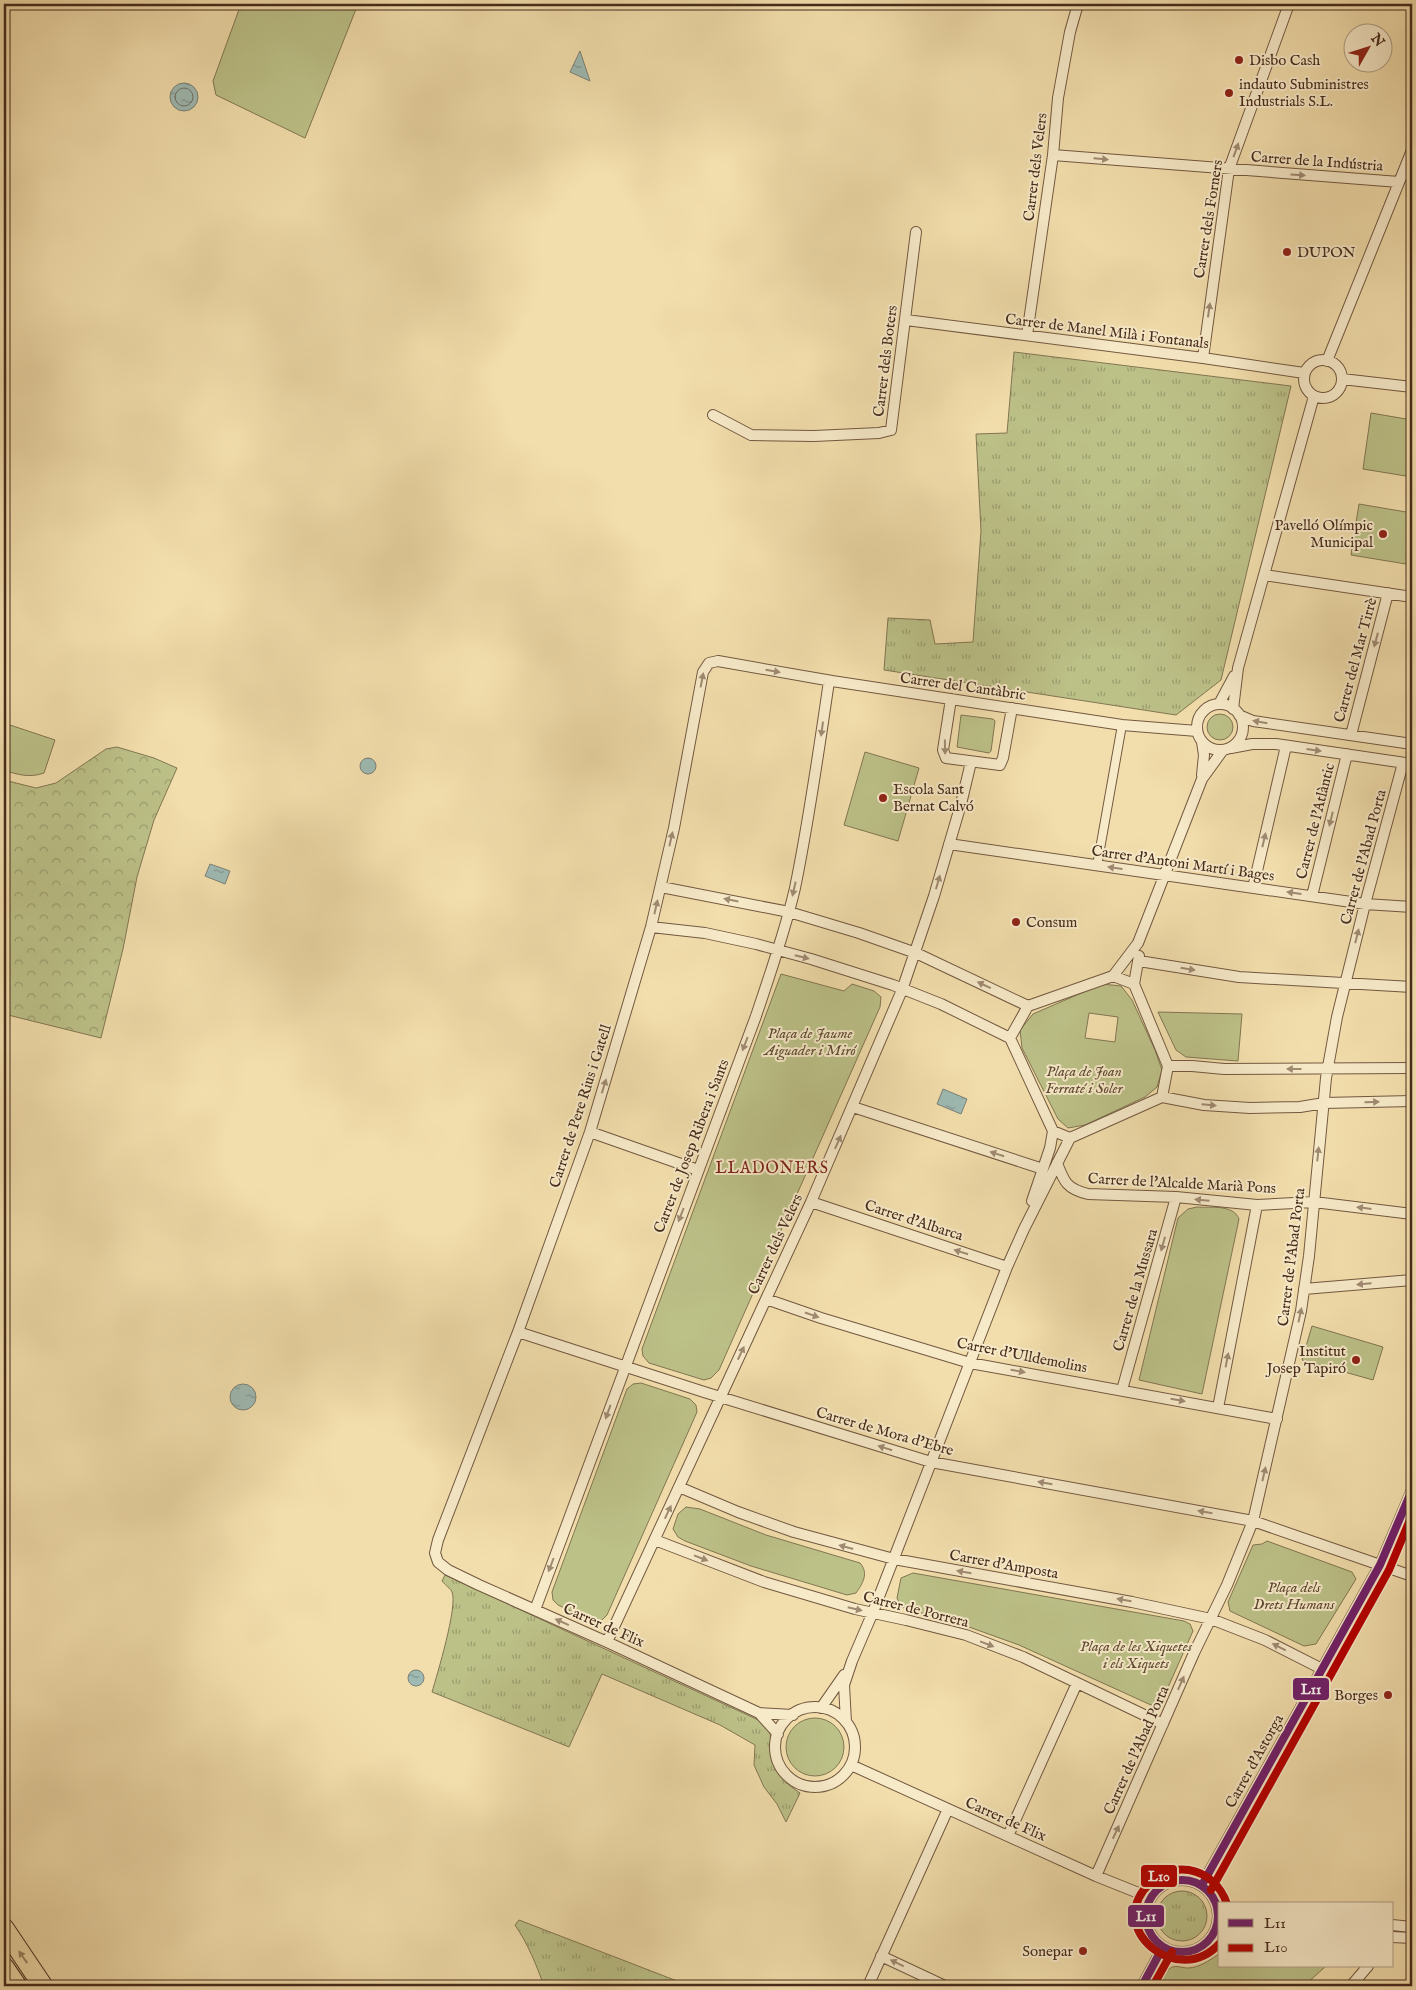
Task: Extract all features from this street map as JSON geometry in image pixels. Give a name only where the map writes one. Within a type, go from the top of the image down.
[{"type":"highway","points":[[4,1928],[43,1986]]},
{"type":"highway","points":[[4,1967],[17,1986]]},
{"type":"street","name":"Carrer dels Velers","points":[[1027,335],[1053,155],[1058,98],[1070,32],[1078,4]]},
{"type":"street","name":"Carrer dels Forners","points":[[1203,358],[1229,169],[1289,4]]},
{"type":"street","points":[[1327,361],[1412,150]]},
{"type":"street","name":"Carrer de la Indústria","points":[[1053,155],[1399,182]]},
{"type":"street","name":"Carrer dels Boters","points":[[713,415],[751,436],[814,436],[879,433],[892,430],[916,232]]},
{"type":"street","name":"Carrer de Manel Milà i Fontanals","points":[[906,320],[1203,358],[1304,374]]},
{"type":"street","points":[[1327,361],[1338,368],[1342,379],[1340,386],[1333,395],[1326,397],[1314,396],[1305,385],[1304,374],[1307,368],[1314,362],[1327,361]]},
{"type":"street","points":[[1342,379],[1412,387]]},
{"type":"street","points":[[1219,704],[1238,668],[1314,396]]},
{"type":"street","points":[[1264,575],[1412,597]]},
{"type":"street","name":"Carrer del Mar Tirrè","points":[[1351,735],[1388,593]]},
{"type":"street","name":"Carrer del Cantàbric","points":[[725,662],[829,681],[1012,708],[1122,724],[1197,731]]},
{"type":"street","name":"Carrer de Pere Rius i Gatell","points":[[438,1562],[435,1552],[438,1540],[518,1332],[590,1132],[652,927],[677,810],[703,672],[709,663],[725,662]]},
{"type":"street","points":[[1202,779],[1227,749],[1238,741],[1242,732],[1242,722],[1236,712],[1238,668]]},
{"type":"street","name":"Carrer de Josep Ribera i Sants","points":[[535,1610],[624,1366],[756,1016],[778,951],[789,912],[808,816],[829,681]]},
{"type":"street","points":[[951,699],[943,750],[946,758],[971,762],[1000,764],[1003,758],[1012,708]]},
{"type":"street","points":[[1010,1038],[1028,1006],[1112,976],[1138,944],[1202,779],[1204,755],[1202,742],[1197,731],[1198,721],[1203,711],[1219,704],[1253,721],[1412,744]]},
{"type":"street","points":[[1097,866],[1122,724]]},
{"type":"street","points":[[1202,742],[1213,749],[1227,749],[1252,744],[1286,746],[1408,764]]},
{"type":"street","points":[[1253,888],[1286,746]]},
{"type":"street","name":"Carrer de l'Atlàntic","points":[[1312,896],[1347,754]]},
{"type":"street","name":"Carrer dels Velers","points":[[606,1642],[811,1202],[902,990],[916,953],[949,844],[971,762]]},
{"type":"street","name":"Carrer de l'Abad Porta","points":[[1096,1876],[1253,1521],[1301,1311],[1328,1069],[1365,904],[1408,764]]},
{"type":"street","name":"Carrer d'Antoni Martí i Bages","points":[[949,844],[1365,904],[1412,907]]},
{"type":"street","points":[[661,887],[789,912],[859,933],[916,953],[1028,1006]]},
{"type":"street","points":[[652,927],[706,933],[756,944],[856,973],[941,1004],[1010,1038],[1053,1131],[1024,1229]]},
{"type":"street","points":[[1138,944],[1139,961],[1134,984],[1168,1066],[1162,1096]]},
{"type":"street","points":[[1139,961],[1239,978],[1412,987]]},
{"type":"street","points":[[1112,976],[1134,984]]},
{"type":"street","points":[[1168,1066],[1224,1069],[1412,1068]]},
{"type":"street","points":[[846,1722],[839,1716],[822,1708],[807,1708],[784,1722],[776,1742],[778,1760],[784,1772],[799,1784],[815,1787],[830,1785],[844,1775],[851,1765],[855,1753],[854,1740],[846,1722],[844,1685],[852,1661],[894,1559],[1007,1267],[1070,1138],[1162,1096],[1204,1105],[1250,1108],[1300,1107],[1324,1103],[1412,1101]]},
{"type":"street","points":[[853,1107],[1043,1169]]},
{"type":"street","points":[[1053,1131],[1070,1138]]},
{"type":"street","points":[[590,1132],[698,1170]]},
{"type":"street","name":"Carrer de l'Alcalde Marià Pons","points":[[1057,1163],[1063,1180],[1074,1191],[1088,1194],[1176,1197],[1257,1205],[1314,1202],[1412,1214]]},
{"type":"street","name":"Carrer de la Mussara","points":[[1122,1390],[1176,1197]]},
{"type":"street","name":"Carrer d'Albarca","points":[[811,1202],[1007,1267]]},
{"type":"street","points":[[1218,1408],[1257,1205]]},
{"type":"street","points":[[1304,1289],[1412,1280]]},
{"type":"street","name":"Carrer d'Ulldemolins","points":[[766,1299],[821,1318],[970,1363],[1277,1418]]},
{"type":"street","name":"Carrer de Mora d'Ebre","points":[[518,1332],[931,1462],[1253,1521],[1412,1576]]},
{"type":"street","name":"Carrer d'Amposta","points":[[679,1487],[738,1512],[794,1532],[894,1559],[1123,1600],[1211,1619],[1265,1640],[1322,1670]]},
{"type":"street","name":"Carrer d'Astorga","points":[[1202,1885],[1380,1565],[1412,1490]]},
{"type":"street","name":"Carrer de Porrera","points":[[655,1540],[764,1582],[855,1609],[966,1636],[1022,1657],[1163,1724]]},
{"type":"street","name":"Carrer de Flix","points":[[438,1562],[448,1570],[479,1585],[759,1713],[793,1715]]},
{"type":"street","points":[[822,1708],[852,1661]]},
{"type":"street","points":[[1008,1836],[1077,1683]]},
{"type":"street","name":"Carrer de Flix","points":[[759,1713],[778,1734]]},
{"type":"street","name":"Carrer de Flix","points":[[851,1765],[1096,1876],[1151,1898]]},
{"type":"street","points":[[868,1986],[948,1809]]},
{"type":"street","points":[[1218,1908],[1212,1895],[1202,1885],[1190,1880],[1172,1881],[1158,1888],[1151,1898],[1146,1912],[1150,1934],[1163,1947],[1176,1952],[1196,1950],[1207,1943],[1218,1930]]},
{"type":"street","points":[[1394,1925],[1412,1927]]},
{"type":"street","points":[[1394,1938],[1412,1938]]},
{"type":"street","points":[[1142,1986],[1163,1947]]},
{"type":"street","points":[[881,1956],[945,1986]]},
{"type":"street","points":[[1350,1986],[1365,1968]]},
{"type":"green space","points":[[241,4],[358,4],[305,138],[216,95],[213,81]]},
{"type":"green space","points":[[1014,352],[1291,386],[1221,680],[1176,715],[884,670],[888,618],[930,620],[935,644],[973,642],[981,531],[976,434],[1007,433]]},
{"type":"green space","points":[[1371,413],[1412,420],[1412,477],[1363,469]]},
{"type":"green space","name":"Pavelló Olímpic Municipal","points":[[1359,504],[1412,513],[1412,565],[1351,555]]},
{"type":"green space","points":[[1220,714],[1229,718],[1233,727],[1229,736],[1220,740],[1211,736],[1207,727],[1211,718]]},
{"type":"green space","points":[[961,715],[993,719],[995,721],[991,751],[989,753],[957,747]]},
{"type":"green space","points":[[4,723],[55,740],[44,773],[24,775],[4,770]]},
{"type":"green space","points":[[117,747],[154,758],[177,768],[154,820],[137,877],[123,949],[101,1038],[4,1014],[4,780],[36,788],[56,783],[106,749]]},
{"type":"green space","points":[[865,752],[919,768],[898,841],[844,825]]},
{"type":"green space","name":"Plaça de Jaume Aiguader i Miró","points":[[781,974],[844,991],[852,984],[874,991],[881,997],[880,1007],[719,1370],[711,1378],[704,1380],[649,1363],[643,1356],[642,1349]]},
{"type":"green space","name":"Plaça de Joan Ferraté i Soler","points":[[1102,984],[1121,986],[1132,1000],[1155,1050],[1162,1070],[1157,1087],[1145,1097],[1085,1125],[1068,1128],[1058,1119],[1022,1048],[1020,1030],[1033,1014]],"holes":[[[1089,1013],[1118,1017],[1115,1042],[1085,1038]]]},
{"type":"green space","points":[[1158,1012],[1242,1014],[1238,1061],[1186,1057],[1176,1050]]},
{"type":"green space","points":[[1197,1207],[1227,1209],[1236,1214],[1239,1219],[1202,1394],[1139,1380],[1178,1218],[1188,1209]]},
{"type":"green space","points":[[1312,1326],[1383,1347],[1373,1380],[1302,1360]]},
{"type":"green space","points":[[641,1383],[690,1399],[696,1405],[697,1412],[607,1615],[601,1621],[594,1622],[558,1605],[553,1600],[552,1592],[627,1389],[633,1384]]},
{"type":"green space","points":[[686,1507],[700,1509],[766,1535],[860,1563],[865,1574],[863,1582],[856,1593],[847,1595],[751,1566],[685,1541],[678,1537],[673,1529],[678,1514]]},
{"type":"green space","name":"Plaça dels Drets Humans","points":[[1267,1541],[1352,1572],[1356,1579],[1316,1644],[1304,1646],[1230,1611],[1228,1602],[1253,1545],[1262,1544]]},
{"type":"green space","name":"Plaça de les Xiquetes i els Xiquets","points":[[913,1573],[1184,1621],[1190,1624],[1193,1631],[1161,1703],[1151,1705],[1019,1645],[969,1627],[901,1607],[897,1598],[901,1578]]},
{"type":"green space","points":[[445,1575],[767,1724],[774,1765],[784,1781],[800,1793],[786,1822],[777,1804],[764,1787],[754,1765],[755,1745],[720,1725],[602,1674],[569,1747],[432,1692],[452,1611],[452,1592],[442,1581]]},
{"type":"green space","points":[[809,1718],[821,1718],[836,1726],[844,1741],[844,1753],[836,1768],[821,1776],[809,1776],[794,1768],[786,1753],[786,1741],[794,1726]]},
{"type":"green space","points":[[1182,1891],[1192,1893],[1200,1898],[1205,1906],[1207,1916],[1205,1926],[1200,1934],[1192,1939],[1182,1941],[1172,1939],[1164,1934],[1159,1926],[1157,1916],[1159,1906],[1164,1898],[1172,1893]]},
{"type":"green space","points":[[519,1920],[690,1986],[544,1986],[524,1939],[515,1925]]},
{"type":"green space","points":[[1218,1954],[1218,1968],[1324,1968],[1304,1986],[1159,1986],[1169,1969],[1176,1966],[1188,1968],[1197,1966]]},
{"type":"water","points":[[580,51],[590,81],[570,72]]},
{"type":"water","points":[[184,83],[194,87],[198,97],[194,107],[184,111],[174,107],[170,97],[174,87]]},
{"type":"water","points":[[368,758],[376,766],[368,774],[360,766]]},
{"type":"water","points":[[210,864],[230,871],[225,884],[205,876]]},
{"type":"water","points":[[943,1089],[967,1099],[961,1114],[937,1104]]},
{"type":"water","points":[[243,1384],[252,1388],[256,1397],[252,1406],[243,1410],[234,1406],[230,1397],[234,1388]]},
{"type":"water","points":[[413,1670],[419,1670],[424,1675],[422,1684],[413,1686],[408,1681],[408,1675]]},
{"type":"transit line","name":"L11","points":[[1202,1885],[1380,1565],[1412,1490]]},
{"type":"transit line","name":"L10","points":[[1211,1890],[1389,1570],[1412,1515]]},
{"type":"transit line","name":"L10","points":[[1218,1945],[1203,1956],[1185,1960],[1167,1957],[1152,1948],[1140,1934],[1135,1918],[1138,1900],[1150,1883],[1158,1876],[1173,1871],[1189,1870],[1202,1874],[1212,1881],[1226,1902]]},
{"type":"transit line","name":"L11","points":[[1189,1880],[1208,1890],[1216,1902],[1218,1916],[1216,1930],[1208,1942],[1196,1950],[1175,1952],[1156,1942],[1148,1930],[1146,1909],[1156,1890],[1168,1882],[1189,1880]]},
{"type":"transit line","name":"L11","points":[[1142,1986],[1163,1947]]},
{"type":"transit line","name":"L10","points":[[1153,1986],[1172,1952]]},
{"type":"place","name":"Disbo Cash","points":[[1239,60]]},
{"type":"place","name":"indauto Subministres Industrials S.L.","points":[[1229,93]]},
{"type":"place","name":"DUPON","points":[[1287,252]]},
{"type":"place","name":"Pavelló Olímpic Municipal","points":[[1383,534]]},
{"type":"place","name":"Escola Sant Bernat Calvó","points":[[883,798]]},
{"type":"place","name":"Consum","points":[[1016,922]]},
{"type":"place","name":"Institut Josep Tapiró","points":[[1356,1360]]},
{"type":"place","name":"Borges","points":[[1388,1695]]},
{"type":"place","name":"Sonepar","points":[[1083,1951]]},
{"type":"district","name":"LLADONERS","points":[[772,1167]]}]
